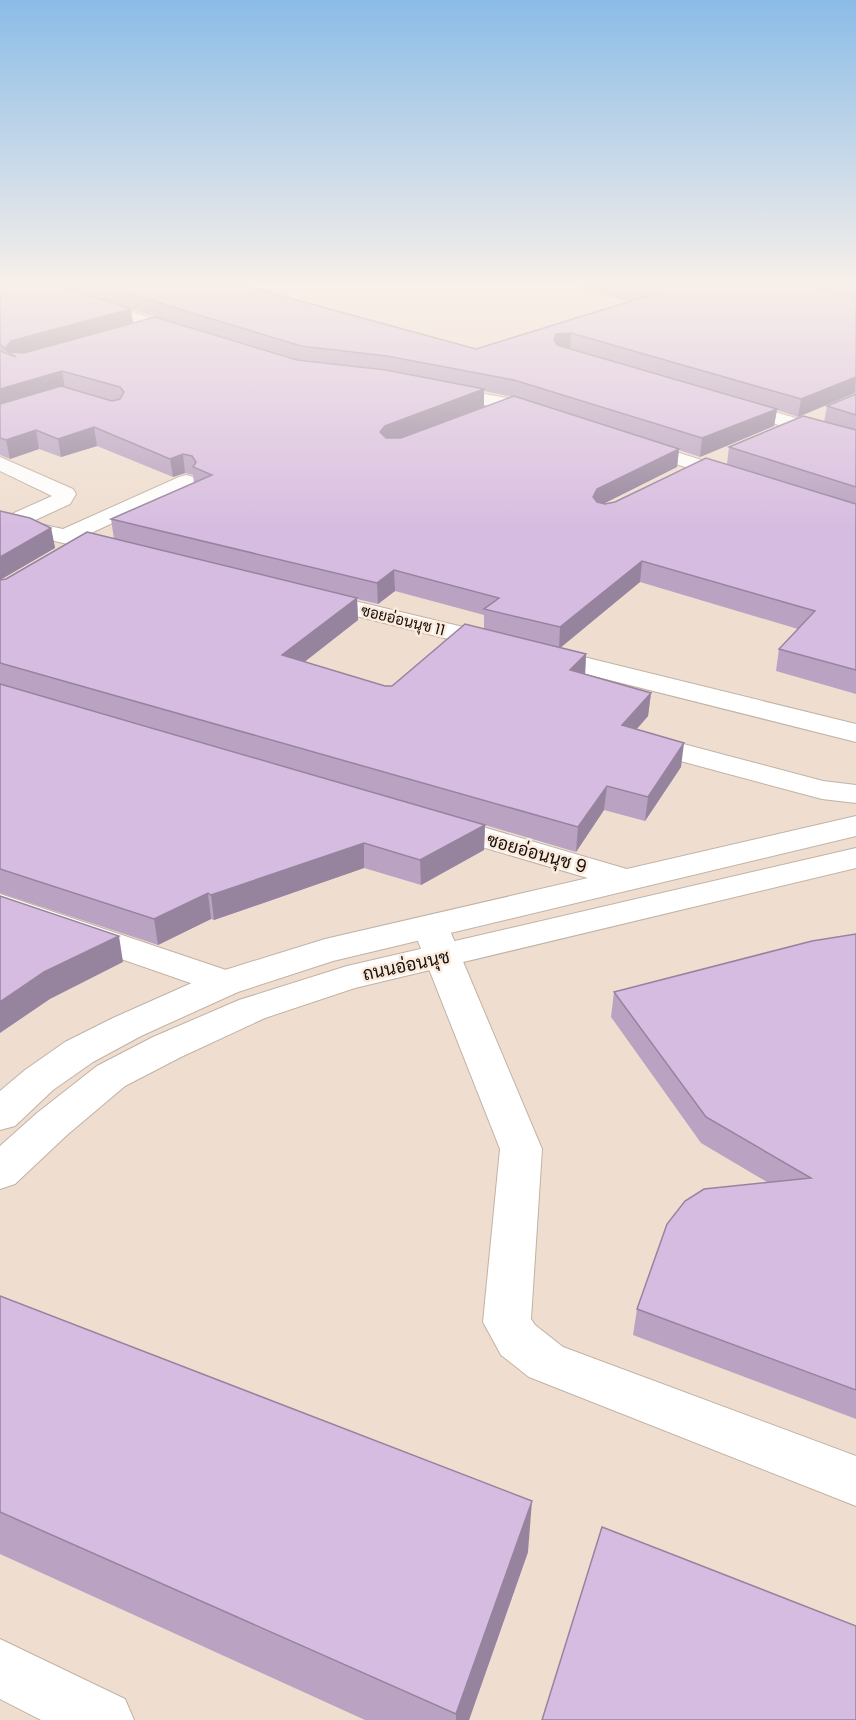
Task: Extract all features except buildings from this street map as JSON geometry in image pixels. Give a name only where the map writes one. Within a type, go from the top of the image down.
[{"type":"street","points":[[422,387],[513,405],[558,420]]},
{"type":"street","points":[[711,399],[856,442]]},
{"type":"street","points":[[480,418],[513,405]]},
{"type":"street","points":[[769,439],[824,416]]},
{"type":"street","points":[[624,441],[757,484]]},
{"type":"street","points":[[673,481],[724,457]]},
{"type":"street","points":[[0,463],[65,494],[62,499],[12,524],[146,556]]},
{"type":"street","points":[[58,559],[77,539],[186,481]]},
{"type":"street","name":"ซอยอ่อนนุช 11","points":[[286,591],[856,733]]},
{"type":"street","points":[[642,742],[822,790],[856,794]]},
{"type":"street","name":"ซอยอ่อนนุช 9","points":[[420,819],[625,879]]},
{"type":"street","name":"ถนนอ่อนนุช","points":[[0,1172],[52,1124],[111,1076],[167,1047],[252,1009],[347,978],[436,941],[625,879],[856,826]]},
{"type":"street","name":"ถนนอ่อนนุช","points":[[0,1115],[39,1080],[79,1052],[127,1027],[225,983],[326,951],[436,941],[856,858]]},
{"type":"street","points":[[0,905],[225,983]]},
{"type":"street","points":[[436,941],[522,1149],[507,1322],[518,1340],[546,1362],[856,1481]]},
{"type":"street","points":[[0,1668],[104,1720]]}]
